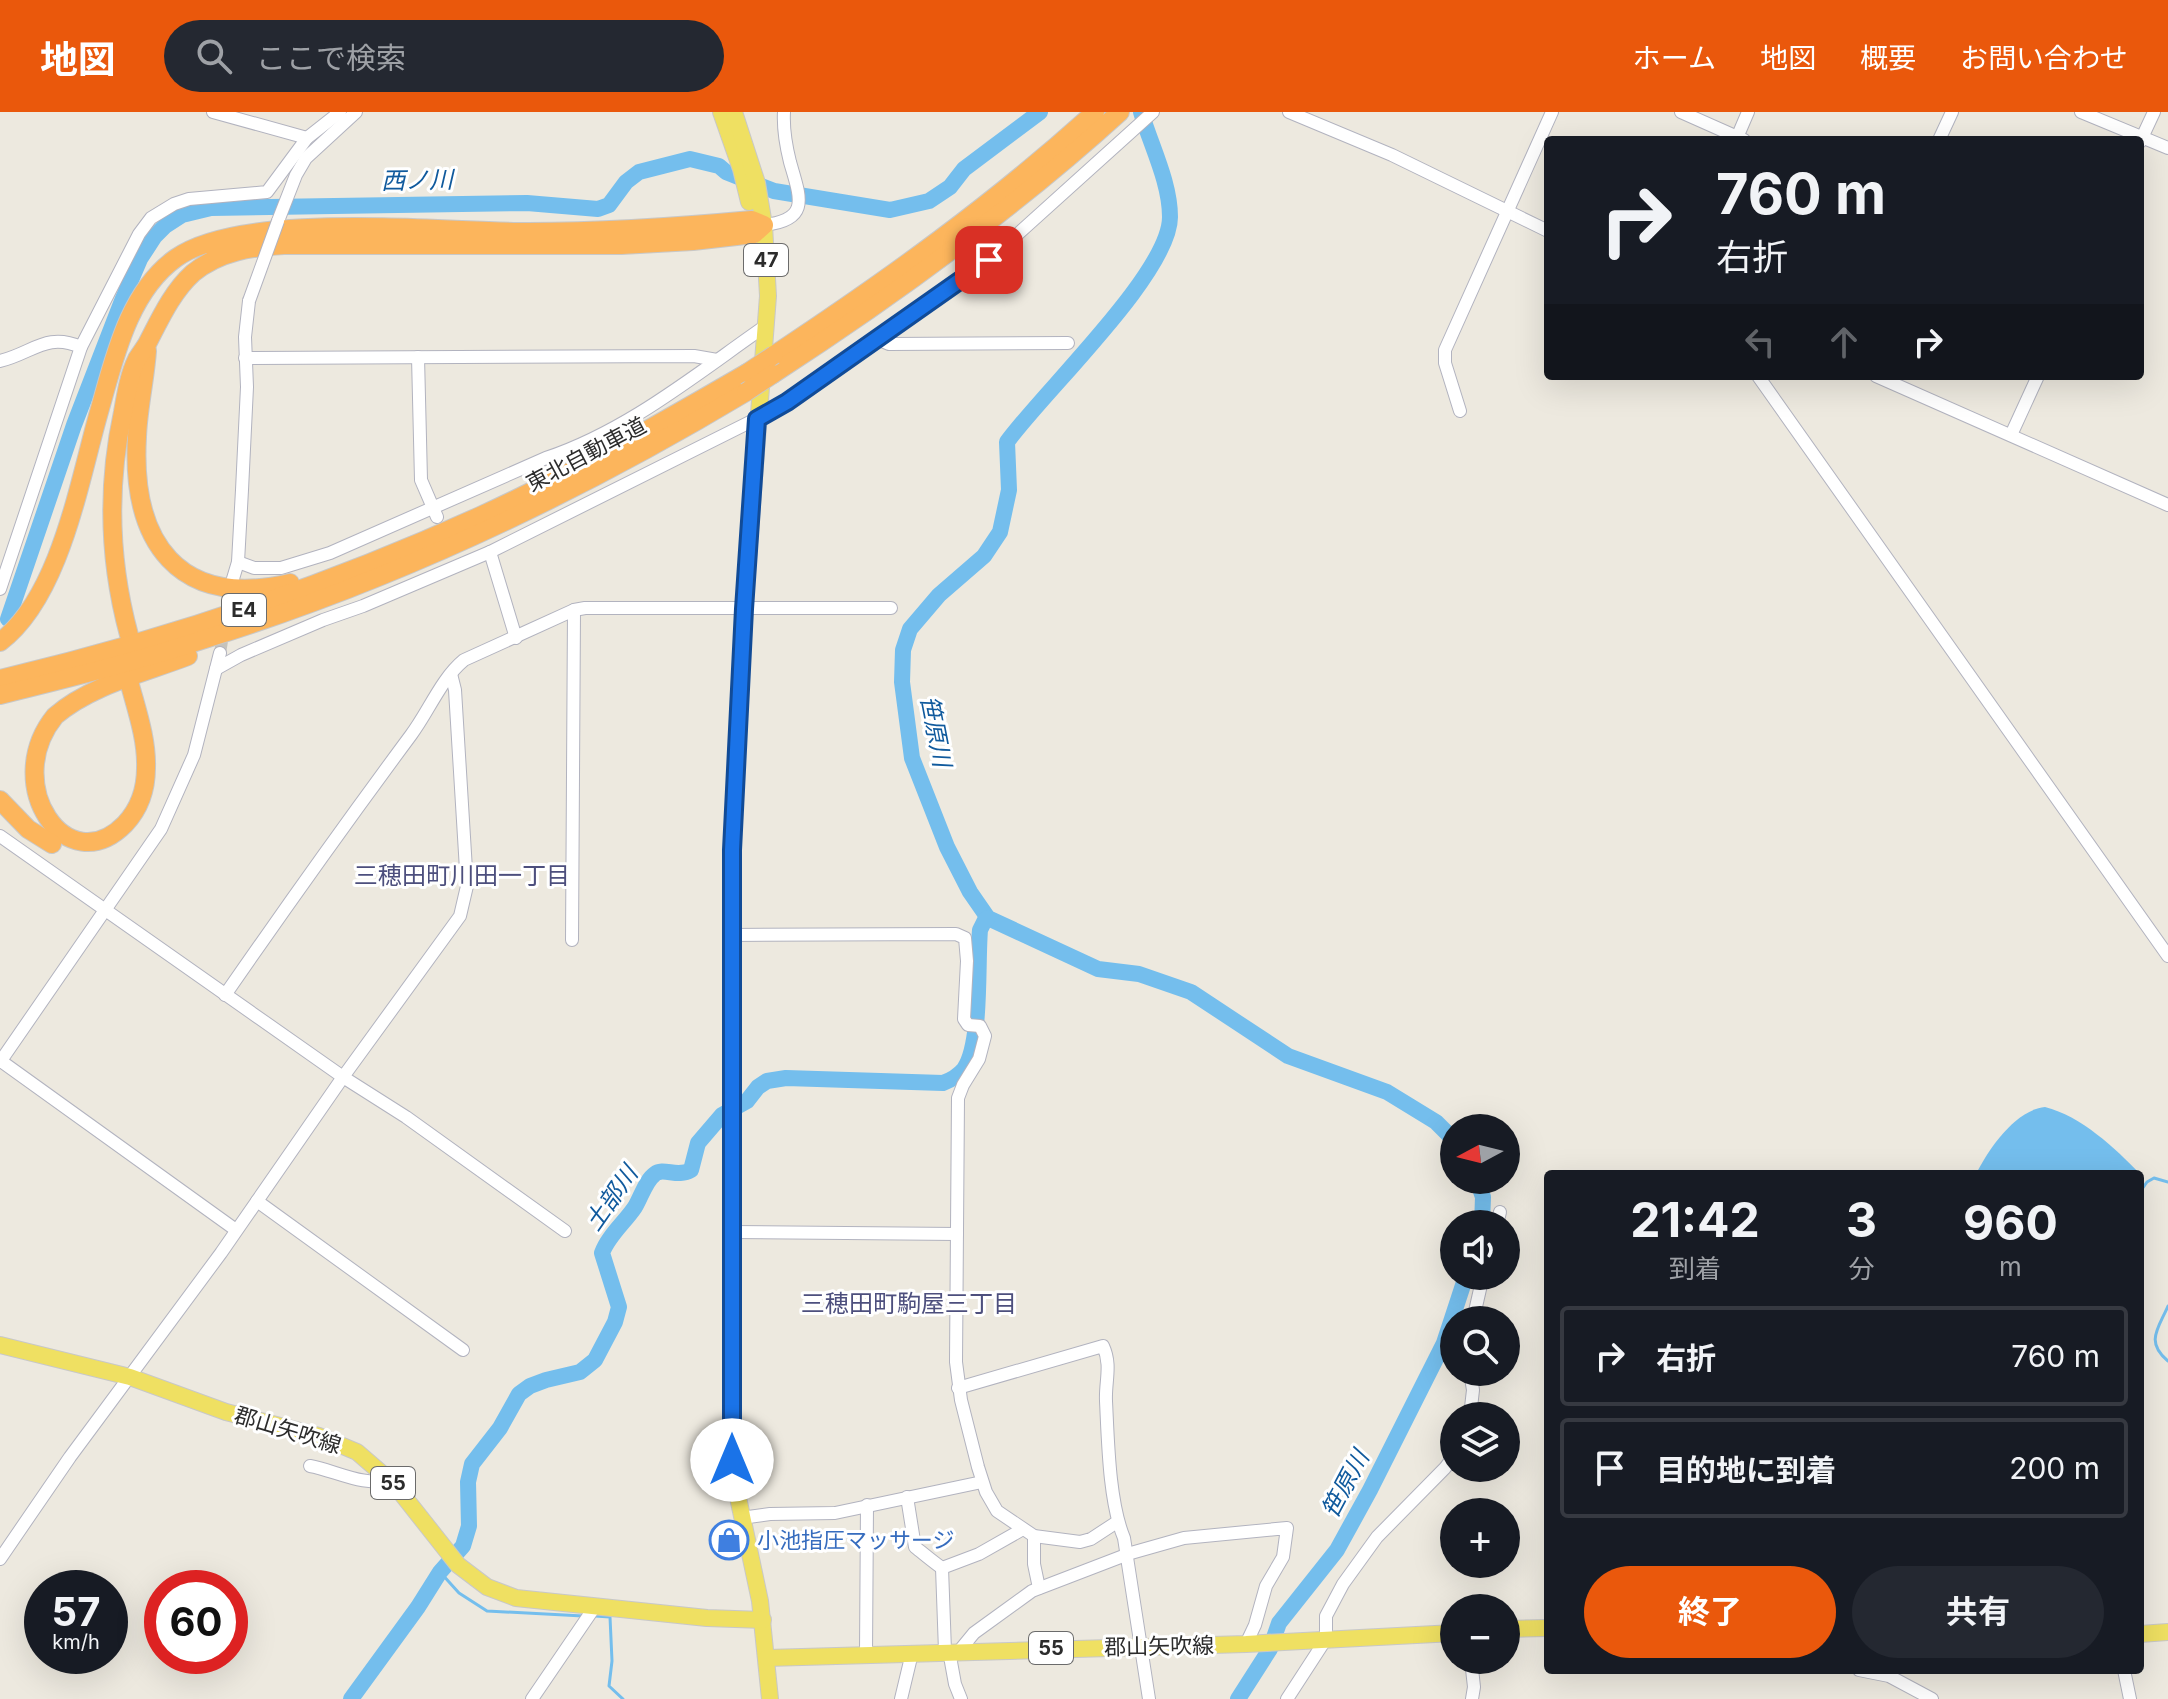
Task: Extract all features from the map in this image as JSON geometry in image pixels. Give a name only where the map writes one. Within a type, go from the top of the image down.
[{"type":"highway","name":"東北自動車道","points":[[0,695],[207,639],[371,579],[532,509],[659,443],[746,383],[922,273],[1008,208],[1120,112]]},
{"type":"highway","name":"東北自動車道","points":[[774,365],[1002,192],[1089,117]]},
{"type":"highway","points":[[191,250],[147,307],[130,346],[110,418],[102,491],[102,530],[108,594],[124,636],[113,547],[112,483],[117,439],[137,360],[163,310],[193,274],[221,256],[249,247],[547,247],[693,241],[757,226]]},
{"type":"highway","points":[[0,642],[18,626],[37,600],[54,563],[112,365],[131,318],[157,276],[177,257],[221,238],[282,230],[623,231],[757,226]]},
{"type":"highway","points":[[147,344],[137,439],[139,493],[147,522],[160,548],[168,559],[190,576],[228,589],[273,587],[297,582],[479,517]]},
{"type":"highway","name":"東北自動車道","points":[[0,679],[217,619],[344,573],[479,517],[746,383]]},
{"type":"highway","points":[[0,800],[28,829],[58,847],[73,851],[101,849],[126,837],[136,829],[149,809],[156,782],[153,734],[135,683],[146,755],[146,778],[141,802],[135,813],[111,834],[88,841],[65,837],[41,823],[33,813],[24,789],[24,765],[34,740],[54,717],[80,698],[266,627],[371,579]]},
{"type":"main road","name":"47","points":[[721,112],[748,170]]},
{"type":"main road","name":"47","points":[[734,112],[753,192],[768,296],[744,609],[731,935],[732,1469],[763,1620],[770,1699]]},
{"type":"main road","name":"郡山矢吹線","points":[[0,1345],[130,1377],[226,1412],[319,1436],[357,1452],[389,1479],[441,1546],[475,1580],[516,1598],[594,1608],[763,1620]]},
{"type":"main road","points":[[1520,1629],[1544,1628]]},
{"type":"main road","points":[[2144,1634],[2168,1632]]},
{"type":"main road","name":"郡山矢吹線","points":[[767,1658],[1142,1647],[1440,1634]]},
{"type":"street","points":[[213,112],[307,138]]},
{"type":"street","points":[[0,589],[81,347],[126,255],[151,218],[165,207],[189,199],[267,192],[307,138],[340,112]]},
{"type":"street","points":[[232,582],[238,562],[249,301],[296,175],[306,158],[356,112]]},
{"type":"street","points":[[757,226],[779,223],[793,216],[800,208],[784,112]]},
{"type":"street","points":[[216,669],[241,655],[456,561],[490,552],[787,402],[989,260],[1153,112]]},
{"type":"street","points":[[1289,112],[1392,155],[1544,229]]},
{"type":"street","points":[[1460,411],[1445,363],[1445,350],[1552,112]]},
{"type":"street","points":[[1681,112],[1733,136]]},
{"type":"street","points":[[1740,136],[1748,112]]},
{"type":"street","points":[[1941,136],[1952,112]]},
{"type":"street","points":[[2081,112],[2134,136]]},
{"type":"street","points":[[2142,136],[2154,112]]},
{"type":"street","points":[[2144,140],[2168,148]]},
{"type":"street","points":[[238,562],[254,568],[292,565],[435,512],[546,458],[579,447],[609,432],[764,327]]},
{"type":"street","points":[[877,339],[889,344],[1068,343]]},
{"type":"street","points":[[0,361],[55,340],[81,347]]},
{"type":"street","points":[[245,358],[694,356],[717,360]]},
{"type":"street","points":[[418,357],[421,480],[435,512]]},
{"type":"street","points":[[1761,380],[2168,956]]},
{"type":"street","points":[[1885,380],[2168,505]]},
{"type":"street","points":[[2011,435],[2036,380]]},
{"type":"street","points":[[490,552],[516,638]]},
{"type":"street","points":[[225,995],[338,833],[419,724],[451,674],[472,655],[574,610],[891,608]]},
{"type":"street","points":[[572,940],[574,610]]},
{"type":"street","points":[[220,653],[194,755],[172,809],[134,872],[1,1062],[236,1230]]},
{"type":"street","points":[[0,1559],[70,1457],[460,916],[467,886],[455,690],[451,674]]},
{"type":"street","points":[[0,836],[343,1077],[398,1111],[565,1231]]},
{"type":"street","points":[[731,935],[962,935],[966,940],[964,1019],[985,1036],[979,1059],[958,1098],[956,1362],[958,1388],[982,1482],[997,1511],[1029,1532],[1083,1541],[1117,1522]]},
{"type":"street","points":[[257,1201],[463,1350]]},
{"type":"street","points":[[733,1232],[957,1234]]},
{"type":"street","points":[[958,1388],[1103,1346],[1108,1358],[1106,1398],[1117,1522],[1127,1554],[1149,1699]]},
{"type":"street","points":[[310,1466],[365,1481],[389,1479]]},
{"type":"street","points":[[1287,1699],[1324,1640],[1326,1616],[1343,1584],[1377,1537],[1440,1473]]},
{"type":"street","points":[[741,1518],[770,1514],[835,1513],[982,1482]]},
{"type":"street","points":[[907,1497],[915,1547],[942,1568]]},
{"type":"street","points":[[866,1653],[867,1505]]},
{"type":"street","points":[[951,1651],[1039,1588],[1127,1554],[1184,1538],[1287,1528],[1284,1556],[1266,1586],[1249,1643]]},
{"type":"street","points":[[0,1531],[13,1540]]},
{"type":"street","points":[[942,1568],[1029,1532]]},
{"type":"street","points":[[1029,1532],[1039,1588]]},
{"type":"street","points":[[942,1568],[955,1684],[961,1699]]},
{"type":"street","points":[[532,1699],[594,1608]]},
{"type":"street","points":[[901,1699],[912,1653]]},
{"type":"street","points":[[1472,1699],[1473,1674]]},
{"type":"street","points":[[1879,1674],[1889,1676],[1932,1699]]},
{"type":"street","points":[[2125,1674],[2130,1699]]},
{"type":"water","points":[[2045,1107],[2084,1125],[2136,1170],[1978,1170],[1995,1143],[2013,1123]]},
{"type":"waterway","name":"西ノ川","points":[[8,619],[74,425],[140,259],[155,236],[182,215],[211,208],[527,203],[598,209],[609,205],[626,182],[639,172],[690,159],[719,166],[726,172],[774,191],[890,210],[929,201],[950,187],[964,169],[1040,112]]},
{"type":"waterway","name":"笹原川","points":[[1141,112],[1167,191],[1170,217],[1164,241],[1150,269],[1128,300],[1007,442],[1009,490],[1000,532],[984,556],[939,595],[910,629],[903,650],[902,682],[912,758],[947,847],[970,892],[988,918],[1098,969],[1139,974],[1191,992],[1288,1056],[1387,1092],[1440,1126]]},
{"type":"waterway","name":"土部川","points":[[351,1699],[440,1572],[463,1546],[469,1526],[468,1482],[472,1464],[500,1428],[519,1394],[546,1380],[580,1372],[595,1360],[615,1322],[619,1307],[602,1253],[635,1207],[646,1184],[658,1172],[691,1170],[698,1143],[722,1115],[747,1101],[767,1081],[786,1078],[943,1083],[957,1075],[964,1069],[974,1041],[980,930],[988,918]]},
{"type":"waterway","points":[[2144,1186],[2154,1178],[2168,1182]]},
{"type":"waterway","name":"笹原川","points":[[1482,1194],[1483,1210]]},
{"type":"waterway","name":"笹原川","points":[[1238,1699],[1270,1649],[1279,1623],[1337,1550],[1370,1490],[1444,1343],[1461,1290]]},
{"type":"waterway","points":[[2168,1306],[2155,1341],[2168,1361]]},
{"type":"waterway","points":[[440,1572],[459,1593],[487,1611],[583,1616]]},
{"type":"waterway","points":[[595,1616],[610,1617],[612,1661],[609,1686],[623,1699]]},
{"type":"tunnel","points":[[220,653],[232,582]]},
{"type":"place","name":"小池指圧マッサージ","points":[[729,1540]]},
{"type":"district","name":"三穂田町川田一丁目","points":[[462,875]]},
{"type":"district","name":"三穂田町駒屋三丁目","points":[[909,1303]]},
{"type":"route","points":[[732,1460],[732,850],[757,419],[787,402],[989,260]]}]
